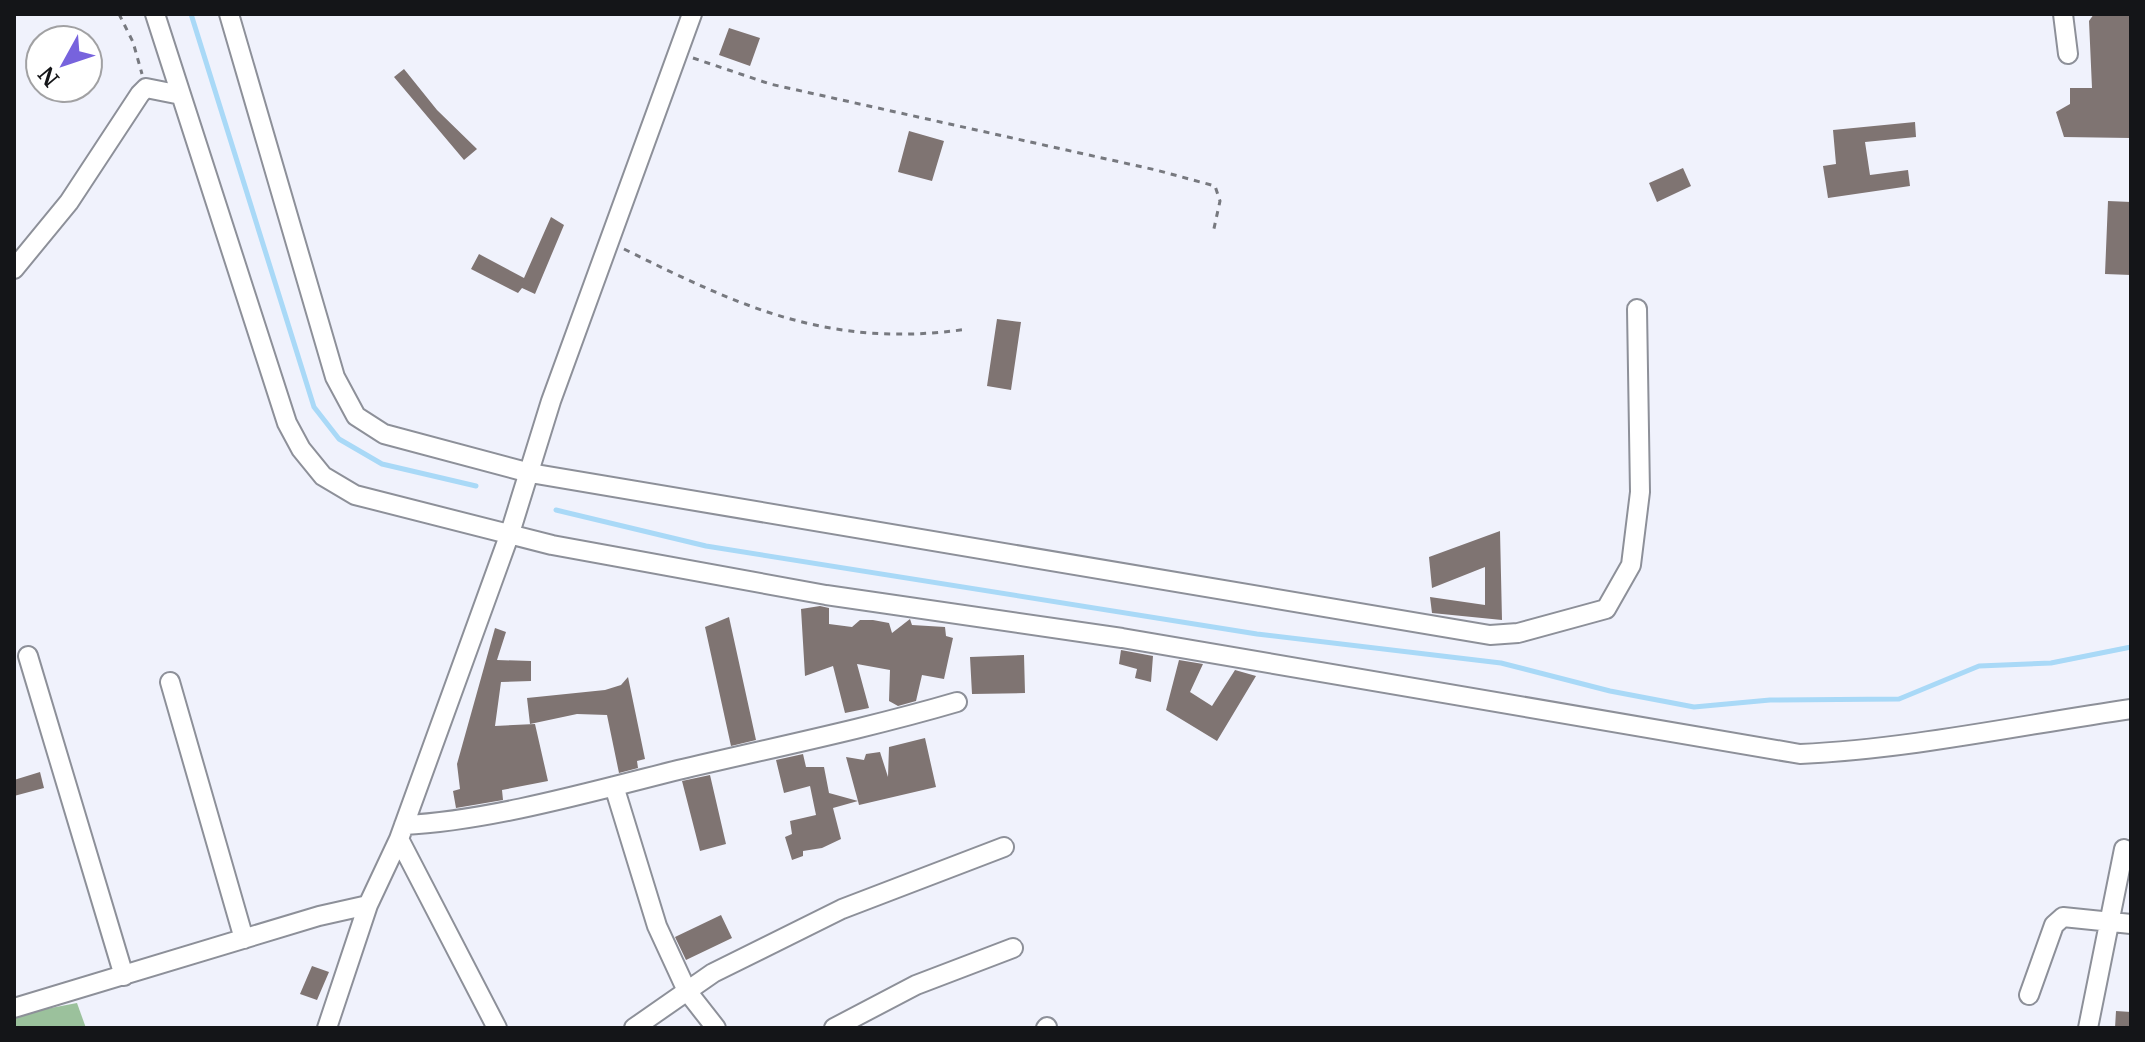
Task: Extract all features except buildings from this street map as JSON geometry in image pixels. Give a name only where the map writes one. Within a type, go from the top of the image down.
[{"type":"street","points":[[155,14],[287,423],[301,449],[323,476],[355,495],[552,545],[826,595],[1122,638],[1800,754],[1873,750],[1935,737],[2131,709]]},
{"type":"street","points":[[229,14],[335,377],[356,416],[384,434],[530,473],[1490,635],[1518,633],[1606,609],[1631,565],[1640,492],[1637,309]]},
{"type":"street","points":[[327,1028],[368,905],[401,832],[510,533],[551,401],[692,14]]},
{"type":"street","points":[[2063,14],[2068,54]]},
{"type":"street","points":[[14,269],[69,202],[127,111],[146,88],[181,95]]},
{"type":"street","points":[[28,656],[124,976]]},
{"type":"street","points":[[170,682],[244,939]]},
{"type":"street","points":[[401,832],[884,723],[957,702]]},
{"type":"street","points":[[614,786],[657,926],[687,991],[716,1028]]},
{"type":"street","points":[[401,832],[497,1028]]},
{"type":"street","points":[[634,1028],[713,973],[842,909],[1004,847]]},
{"type":"street","points":[[2088,1028],[2124,849]]},
{"type":"street","points":[[14,1007],[368,905]]},
{"type":"street","points":[[2029,995],[2054,925],[2063,917],[2131,924]]},
{"type":"street","points":[[834,1028],[916,985],[1013,948]]},
{"type":"path","points":[[119,14],[133,42],[146,88]]},
{"type":"path","points":[[678,53],[770,84],[1156,170],[1215,186],[1220,201],[1213,233]]},
{"type":"path","points":[[609,242],[764,314],[821,328],[918,337],[968,329]]},
{"type":"green space","points":[[77,1003],[86,1028],[14,1028],[14,1015]]},
{"type":"waterway","points":[[191,14],[314,407],[339,439],[382,464],[476,486]]},
{"type":"waterway","points":[[556,510],[706,546],[1257,634],[1501,663],[1610,691],[1694,707],[1770,700],[1899,699],[1979,666],[2051,663],[2131,647]]}]
